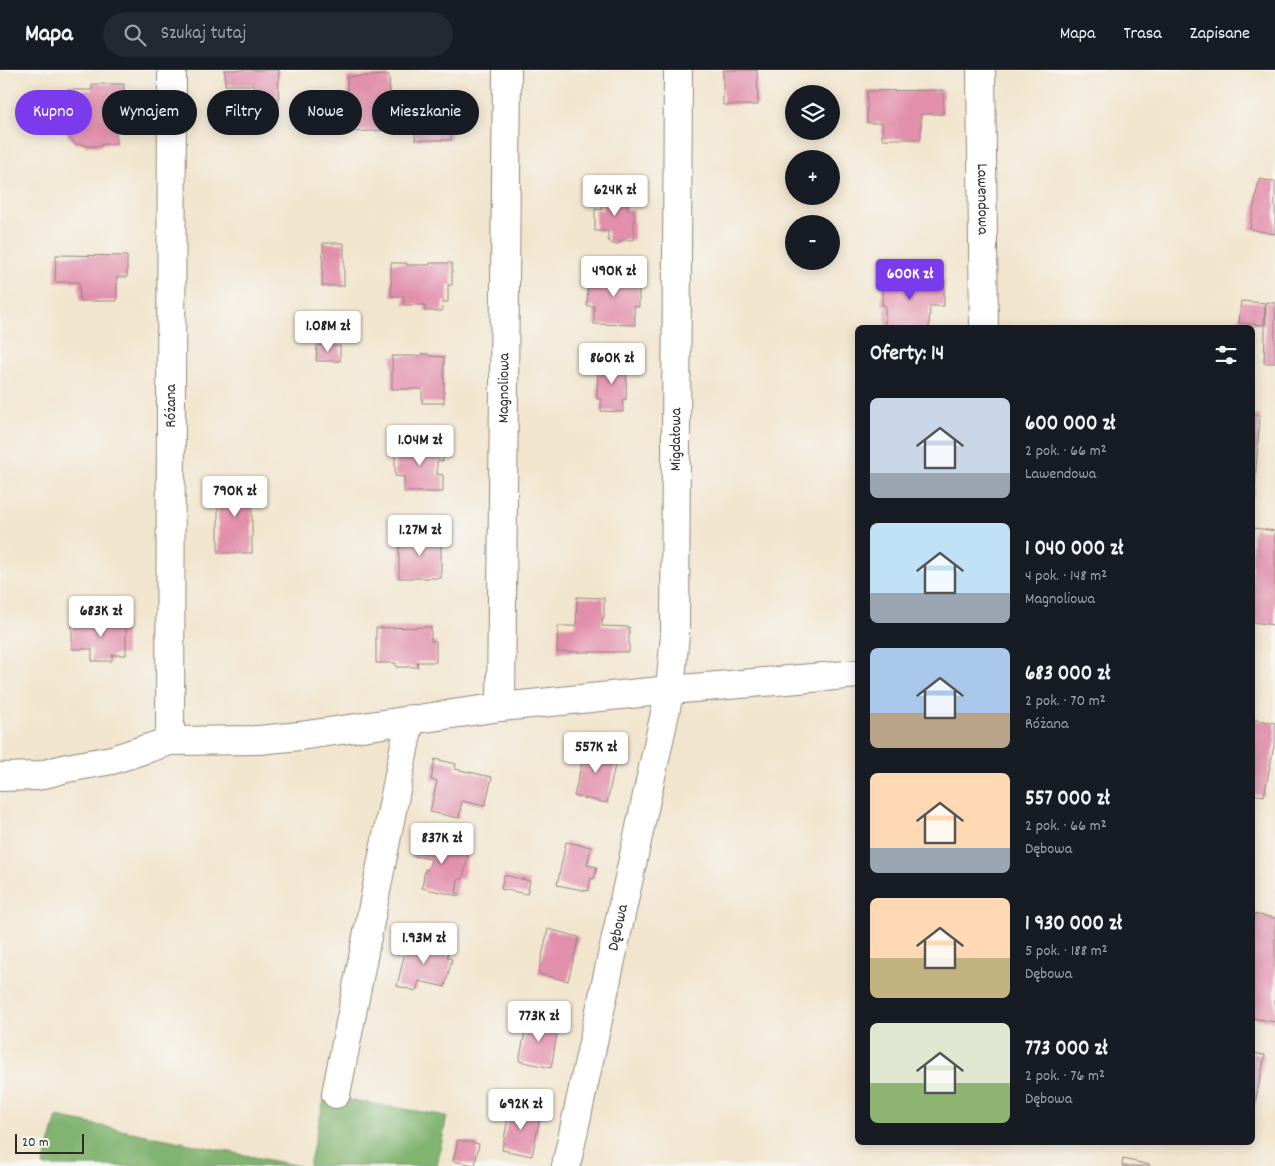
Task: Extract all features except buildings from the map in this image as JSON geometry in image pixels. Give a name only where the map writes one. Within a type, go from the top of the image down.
[{"type":"street","name":"Różana","points":[[170,741],[172,70]]},
{"type":"street","name":"Magnoliowa","points":[[501,707],[507,70]]},
{"type":"street","name":"Migdałowa","points":[[670,690],[675,634],[678,70]]},
{"type":"street","name":"Lawendowa","points":[[981,70],[984,325]]},
{"type":"street","points":[[0,777],[37,776],[67,768],[112,760],[170,741],[258,740],[300,736],[501,707],[855,674]]},
{"type":"street","name":"Dębowa","points":[[566,1166],[670,690]]},
{"type":"street","points":[[336,1094],[410,719]]},
{"type":"green space","points":[[325,1096],[447,1116],[437,1166],[309,1166]]},
{"type":"green space","points":[[57,1117],[299,1166],[43,1166]]}]
